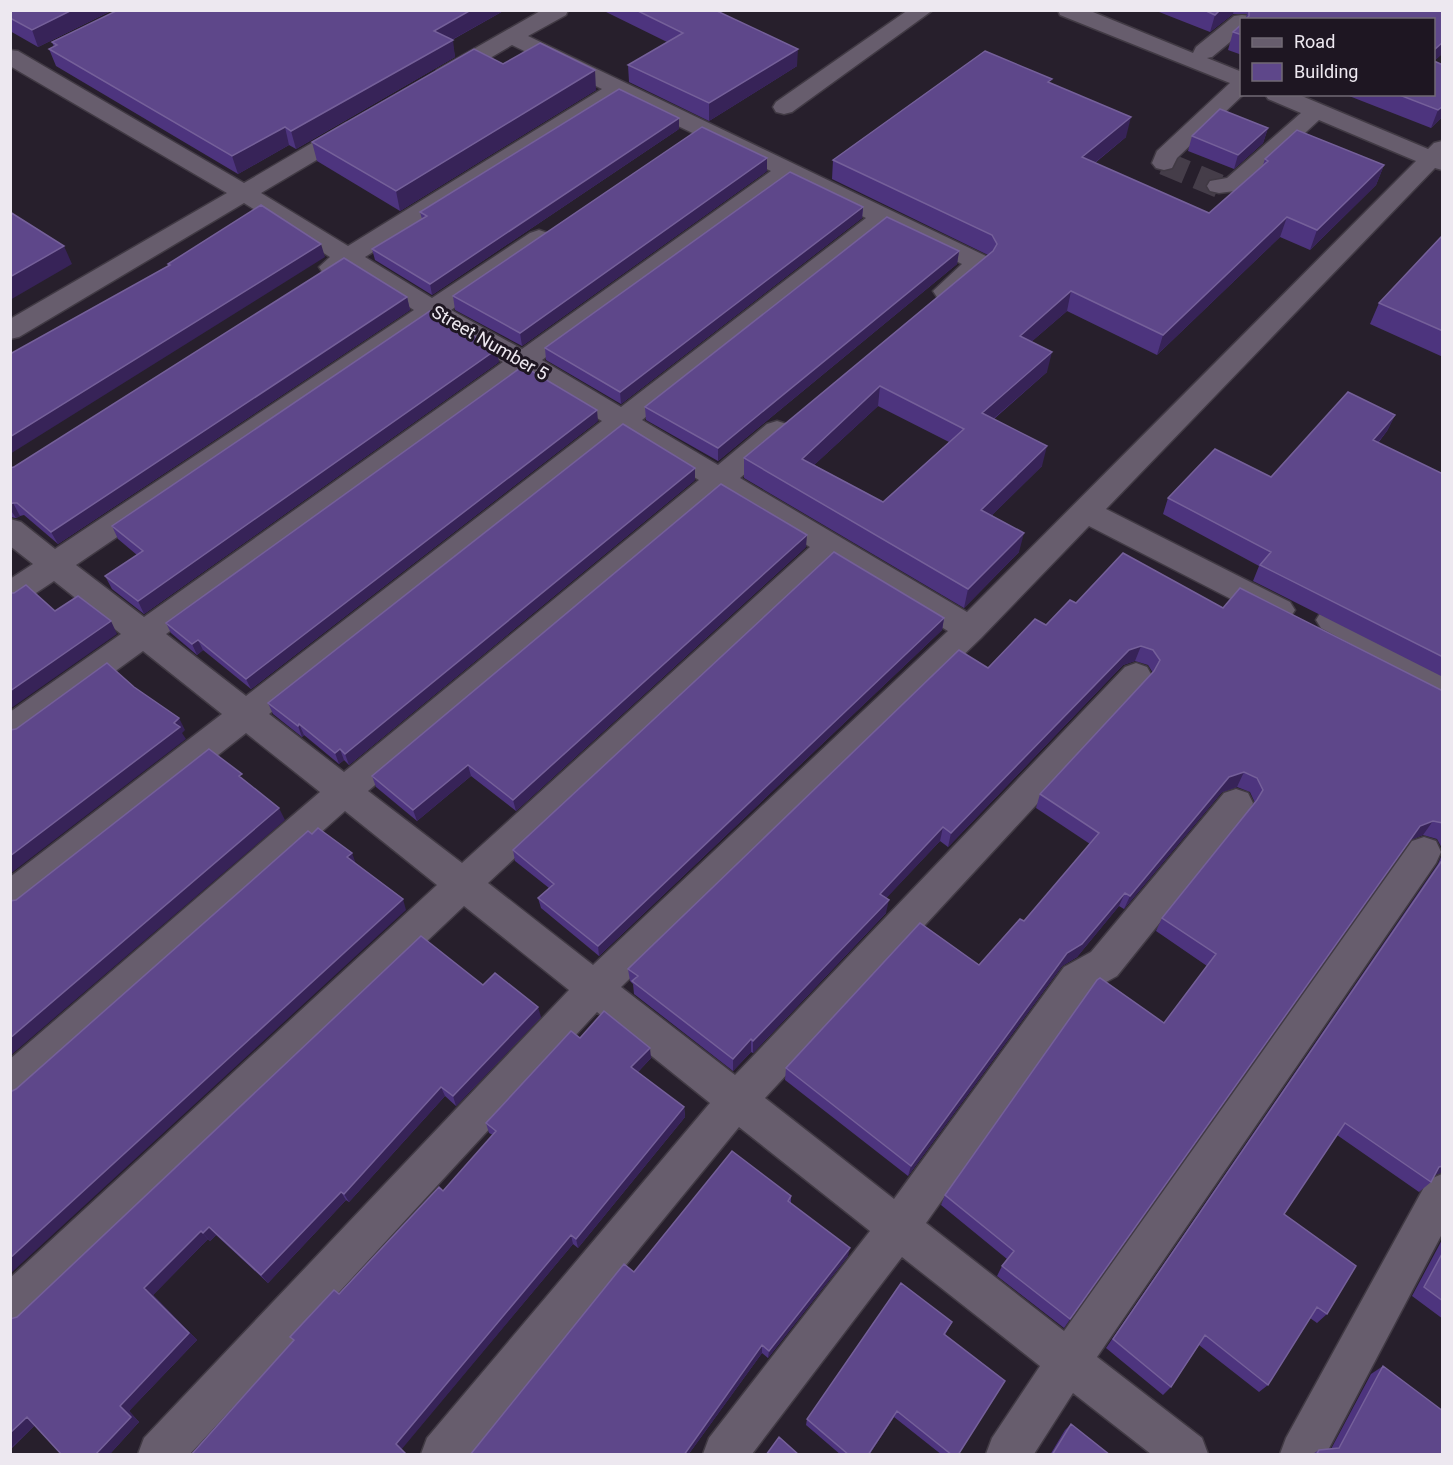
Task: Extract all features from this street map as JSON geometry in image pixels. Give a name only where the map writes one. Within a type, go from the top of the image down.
[{"type":"street","points":[[429,84],[558,10]]},
{"type":"street","points":[[784,107],[922,10]]},
{"type":"street","points":[[1068,10],[1240,81]]},
{"type":"street","points":[[1103,10],[1240,65]]},
{"type":"street","points":[[1204,52],[1240,22]]},
{"type":"street","points":[[512,37],[979,263],[926,308]]},
{"type":"street","name":"Street Number 5","points":[[27,59],[432,310],[523,361],[970,629]]},
{"type":"street","points":[[1164,164],[1165,156],[1240,84]]},
{"type":"street","points":[[308,281],[618,88]]},
{"type":"street","points":[[160,1455],[596,987],[970,629],[1440,154],[1314,103],[1284,96]]},
{"type":"street","points":[[1219,186],[1234,185],[1314,103]]},
{"type":"street","points":[[10,331],[378,114]]},
{"type":"street","points":[[673,147],[702,128]]},
{"type":"street","points":[[10,730],[787,171]]},
{"type":"street","points":[[10,898],[884,217]]},
{"type":"street","points":[[10,594],[557,225]]},
{"type":"street","points":[[10,1084],[343,792],[800,412]]},
{"type":"street","points":[[1092,504],[1443,678]]},
{"type":"street","points":[[1092,504],[1443,694]]},
{"type":"street","points":[[10,530],[462,885],[596,987],[736,1101],[1185,1455]]},
{"type":"street","points":[[10,1307],[462,885],[831,545]]},
{"type":"street","points":[[442,1455],[736,1101],[1136,676]]},
{"type":"street","points":[[725,1455],[898,1228],[1077,979],[1104,964],[1236,803]]},
{"type":"street","points":[[1008,1455],[1068,1362],[1424,852]]},
{"type":"street","points":[[1302,1455],[1443,1194]]},
{"type":"building","points":[[10,10],[72,10],[32,30],[10,18]]},
{"type":"building","points":[[118,10],[471,10],[434,31],[453,40],[291,131],[285,127],[232,156],[49,49],[57,45],[52,42]]},
{"type":"building","points":[[636,10],[715,10],[798,49],[709,103],[628,65],[683,33]]},
{"type":"building","points":[[1204,10],[1220,10],[1215,15]]},
{"type":"building","points":[[1249,10],[1443,10],[1443,42],[1435,49],[1435,18],[1247,18]]},
{"type":"building","points":[[1240,26],[1240,34],[1233,32]]},
{"type":"building","points":[[540,43],[595,70],[396,191],[312,142],[474,49],[503,64]]},
{"type":"building","points":[[985,51],[1052,79],[1048,82],[1131,117],[1082,157],[1209,213],[1268,161],[1265,159],[1297,130],[1384,165],[1317,230],[1287,217],[1163,335],[1071,291],[1020,336],[1052,352],[982,413],[1047,446],[981,510],[1024,533],[968,589],[744,458],[993,251],[997,244],[992,235],[833,160]],"holes":[[[880,386],[964,429],[883,502],[802,459]]]},
{"type":"building","points":[[1435,61],[1443,65],[1443,106],[1438,110],[1402,96],[1435,96]]},
{"type":"building","points":[[619,89],[679,118],[430,284],[372,249],[427,216],[420,212]]},
{"type":"building","points":[[1220,109],[1268,128],[1238,155],[1192,136]]},
{"type":"building","points":[[702,127],[767,158],[520,333],[453,296]]},
{"type":"building","points":[[790,172],[863,207],[620,392],[545,348]]},
{"type":"building","points":[[261,205],[321,244],[10,437],[10,354],[170,265],[168,264]]},
{"type":"building","points":[[10,212],[64,246],[10,277]]},
{"type":"building","points":[[887,217],[959,251],[718,448],[645,407]]},
{"type":"building","points":[[1443,237],[1443,331],[1379,303]]},
{"type":"building","points":[[344,258],[407,297],[51,532],[17,503],[10,504],[10,468]]},
{"type":"building","points":[[430,311],[497,349],[138,601],[105,576],[143,551],[112,526]]},
{"type":"building","points":[[523,366],[597,410],[246,679],[198,640],[192,644],[166,623]]},
{"type":"building","points":[[1348,392],[1395,415],[1373,440],[1443,474],[1443,657],[1260,565],[1271,552],[1168,498],[1215,449],[1271,477]]},
{"type":"building","points":[[623,424],[695,468],[345,754],[340,749],[335,753],[268,703]]},
{"type":"building","points":[[721,484],[807,535],[513,800],[468,765],[413,810],[372,776]]},
{"type":"building","points":[[834,552],[944,618],[598,946],[538,898],[554,884],[513,850]]},
{"type":"building","points":[[1123,553],[1223,608],[1240,588],[1443,691],[1443,823],[1433,821],[1420,826],[1070,1319],[1002,1266],[1014,1251],[945,1195],[1097,980],[1100,978],[1164,1023],[1216,954],[1162,918],[1257,800],[1263,790],[1257,778],[1244,772],[1229,777],[1130,896],[1125,893],[1082,944],[1067,953],[911,1166],[786,1068],[920,923],[979,965],[1020,919],[1024,921],[1099,833],[1040,794],[1154,671],[1160,660],[1153,650],[1141,646],[1129,650],[951,833],[943,827],[880,894],[889,900],[733,1059],[632,981],[638,976],[628,969],[959,650],[988,668],[1035,619],[1046,625],[1070,600],[1076,603]]},
{"type":"building","points":[[26,585],[55,611],[78,596],[111,621],[10,691],[10,593]]},
{"type":"building","points":[[107,663],[134,687],[179,718],[174,723],[180,727],[10,856],[10,730],[16,729]]},
{"type":"building","points":[[209,749],[242,774],[239,776],[279,808],[10,1038],[10,901],[16,900]]},
{"type":"building","points":[[318,828],[352,853],[347,857],[403,899],[10,1258],[10,1092],[308,831],[312,834]]},
{"type":"building","points":[[1443,859],[1443,1166],[1439,1167],[1431,1182],[1345,1123],[1284,1214],[1356,1266],[1327,1314],[1317,1307],[1268,1385],[1205,1335],[1171,1387],[1113,1339]]},
{"type":"building","points":[[421,936],[483,985],[495,973],[538,1007],[453,1096],[441,1087],[344,1194],[341,1192],[261,1275],[209,1227],[203,1233],[201,1231],[144,1288],[189,1333],[120,1406],[131,1417],[95,1455],[62,1455],[27,1417],[10,1433],[10,1319],[17,1317]]},
{"type":"building","points":[[604,1011],[650,1048],[631,1067],[684,1107],[576,1239],[571,1235],[396,1444],[407,1455],[191,1455],[294,1340],[290,1337],[334,1290],[339,1294],[439,1187],[443,1191],[496,1131],[486,1123],[571,1031],[580,1038]]},
{"type":"building","points":[[732,1151],[791,1196],[788,1201],[850,1248],[769,1351],[762,1345],[684,1455],[470,1455],[624,1264],[634,1272]]},
{"type":"building","points":[[1443,1252],[1443,1301],[1424,1287]]},
{"type":"building","points":[[901,1283],[952,1322],[944,1334],[1005,1381],[958,1455],[952,1455],[897,1411],[868,1455],[849,1455],[807,1419]]},
{"type":"building","points":[[1383,1366],[1443,1411],[1443,1455],[1316,1455],[1319,1450],[1339,1448]]},
{"type":"building","points":[[1071,1424],[1110,1455],[1052,1455]]},
{"type":"building","points":[[779,1437],[799,1455],[766,1455]]},
{"type":"tunnel","points":[[1164,163],[1219,186]]}]
